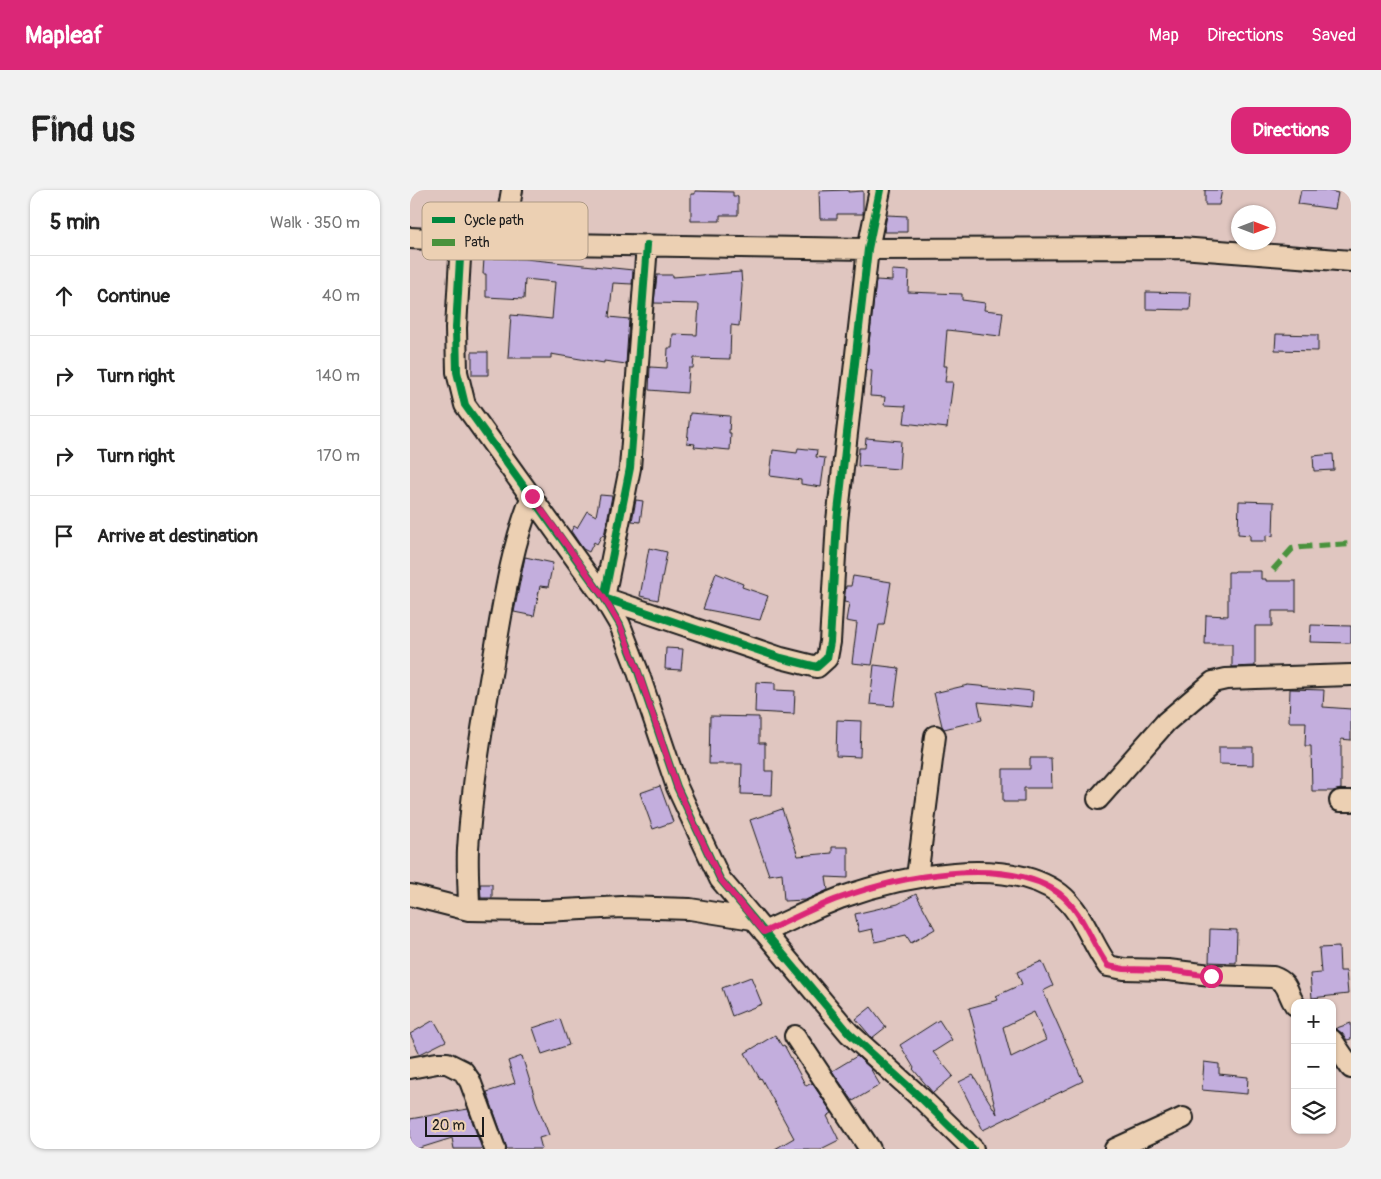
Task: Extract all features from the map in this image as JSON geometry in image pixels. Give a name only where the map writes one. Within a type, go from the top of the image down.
[{"type":"street","points":[[604,598],[781,658],[817,667],[827,658],[830,642],[837,522],[868,249],[880,190]]},
{"type":"street","points":[[588,244],[868,249],[1181,248],[1351,261]]},
{"type":"street","points":[[604,598],[630,468],[648,245]]},
{"type":"street","points":[[460,260],[456,328],[456,372],[465,404],[604,598],[620,625],[637,668],[677,787],[720,879],[849,1033],[922,1099],[973,1149]]},
{"type":"street","points":[[469,910],[468,850],[482,723],[513,557],[522,522],[532,496]]},
{"type":"street","points":[[1098,799],[1166,722],[1213,682],[1226,678],[1351,675]]},
{"type":"street","points":[[917,877],[935,736]]},
{"type":"street","points":[[410,895],[469,910],[544,911],[622,907],[690,909],[759,926],[839,898],[917,877],[981,872],[1016,876],[1038,883],[1059,894],[1068,902],[1108,966],[1124,969],[1168,970],[1211,976],[1273,977],[1280,979],[1286,984],[1292,999]]},
{"type":"street","points":[[795,1036],[870,1149]]},
{"type":"street","points":[[1335,1044],[1351,1068]]},
{"type":"street","points":[[410,1068],[447,1063],[463,1071],[470,1081],[495,1149]]},
{"type":"street","points":[[1115,1149],[1182,1118]]},
{"type":"building","points":[[848,190],[848,192],[863,191],[863,214],[837,214],[837,219],[820,219],[819,191]]},
{"type":"building","points":[[1205,190],[1222,190],[1219,205],[1205,205]]},
{"type":"building","points":[[1301,190],[1325,190],[1338,193],[1335,209],[1298,204]]},
{"type":"building","points":[[695,191],[733,192],[733,196],[738,196],[738,215],[720,215],[720,221],[691,221],[691,194],[695,194]]},
{"type":"building","points":[[887,215],[907,216],[907,232],[884,232]]},
{"type":"building","points":[[484,260],[535,260],[633,270],[632,284],[613,283],[609,317],[629,319],[626,364],[604,361],[604,363],[551,354],[551,358],[508,358],[511,315],[552,319],[555,282],[525,279],[524,299],[486,297],[486,274],[483,274]]},
{"type":"building","points":[[892,270],[909,271],[908,292],[962,294],[962,300],[985,303],[984,310],[1003,312],[1000,336],[947,330],[944,366],[947,366],[945,382],[953,382],[947,428],[904,423],[906,406],[884,405],[885,397],[870,396],[872,371],[866,370],[876,280],[892,281]]},
{"type":"building","points":[[741,272],[742,286],[739,326],[731,325],[730,359],[694,358],[693,368],[689,368],[687,393],[649,390],[650,367],[667,368],[668,348],[672,348],[673,334],[697,335],[699,304],[654,303],[657,275],[673,275],[673,277]]},
{"type":"building","points":[[1146,292],[1191,293],[1190,310],[1146,309]]},
{"type":"building","points":[[1276,334],[1318,335],[1318,351],[1275,350]]},
{"type":"building","points":[[472,352],[488,352],[488,375],[472,375]]},
{"type":"building","points":[[690,413],[730,416],[730,450],[694,447],[695,444],[687,443]]},
{"type":"building","points":[[866,438],[901,441],[899,469],[858,466],[859,448],[865,448]]},
{"type":"building","points":[[798,448],[817,450],[816,457],[825,458],[821,487],[801,484],[801,480],[770,476],[773,450],[797,453]]},
{"type":"building","points":[[1333,454],[1334,470],[1314,471],[1313,456]]},
{"type":"building","points":[[600,495],[612,496],[604,536],[602,535],[597,544],[594,542],[589,552],[583,549],[571,531],[574,526],[577,528],[587,511],[596,516]]},
{"type":"building","points":[[636,500],[643,501],[640,522],[632,521]]},
{"type":"building","points":[[1239,501],[1274,502],[1273,536],[1266,535],[1266,541],[1250,541],[1250,535],[1238,534]]},
{"type":"building","points":[[649,548],[667,552],[658,600],[640,596]]},
{"type":"building","points":[[525,557],[553,563],[548,587],[540,586],[534,616],[514,612]]},
{"type":"building","points":[[1261,571],[1261,579],[1266,579],[1266,581],[1296,581],[1296,611],[1272,611],[1272,626],[1255,626],[1255,666],[1232,667],[1232,644],[1205,644],[1206,615],[1228,616],[1228,572]]},
{"type":"building","points":[[716,573],[743,584],[742,587],[768,596],[760,620],[703,609]]},
{"type":"building","points":[[853,576],[891,582],[884,625],[879,625],[872,665],[852,663],[857,623],[846,621],[849,603],[844,602],[846,586],[851,586]]},
{"type":"building","points":[[1311,625],[1351,626],[1351,643],[1310,642]]},
{"type":"building","points":[[666,648],[683,649],[681,670],[665,669]]},
{"type":"building","points":[[874,665],[899,668],[894,706],[870,704]]},
{"type":"building","points":[[756,682],[775,683],[775,690],[795,691],[794,714],[755,712]]},
{"type":"building","points":[[968,685],[1033,691],[1032,707],[978,702],[982,720],[944,729],[934,693]]},
{"type":"building","points":[[1290,689],[1324,690],[1323,707],[1351,709],[1351,740],[1341,739],[1341,789],[1312,791],[1311,746],[1305,746],[1306,722],[1289,722]]},
{"type":"building","points":[[710,716],[759,717],[759,743],[765,743],[765,771],[773,771],[772,795],[741,794],[742,764],[709,764]]},
{"type":"building","points":[[837,720],[861,721],[860,757],[836,756]]},
{"type":"building","points":[[1219,747],[1253,747],[1253,765],[1219,764]]},
{"type":"building","points":[[1030,758],[1051,758],[1052,788],[1024,788],[1024,802],[1003,802],[1003,769],[1030,769]]},
{"type":"building","points":[[660,786],[673,822],[653,829],[640,793]]},
{"type":"building","points":[[782,809],[798,856],[832,853],[832,847],[848,847],[848,878],[826,877],[828,890],[806,900],[784,901],[782,873],[769,875],[750,820]]},
{"type":"building","points":[[480,884],[492,884],[492,898],[481,898]]},
{"type":"building","points":[[916,894],[935,929],[911,943],[906,935],[875,942],[872,929],[859,932],[855,914],[898,904]]},
{"type":"building","points":[[1210,929],[1237,930],[1236,963],[1209,962]]},
{"type":"building","points":[[1339,947],[1340,971],[1346,971],[1348,994],[1312,998],[1310,974],[1321,973],[1319,948]]},
{"type":"building","points":[[1042,961],[1053,986],[1043,991],[1083,1081],[983,1130],[959,1082],[973,1075],[997,1114],[969,1008],[998,1000],[996,996],[1022,984],[1017,972]],"holes":[[[1034,1012],[1046,1040],[1011,1057],[1003,1027]]]},
{"type":"building","points":[[751,977],[762,1004],[732,1016],[722,988]]},
{"type":"building","points":[[871,1007],[886,1027],[872,1038],[856,1019]]},
{"type":"building","points":[[560,1019],[569,1045],[542,1054],[533,1028]]},
{"type":"building","points":[[434,1020],[446,1041],[420,1054],[410,1034]]},
{"type":"building","points":[[939,1020],[952,1040],[933,1052],[953,1076],[933,1093],[913,1069],[900,1045]]},
{"type":"building","points":[[1351,1023],[1351,1039],[1347,1040],[1336,1028]]},
{"type":"building","points":[[775,1035],[782,1046],[784,1045],[806,1086],[812,1083],[832,1113],[827,1116],[839,1140],[821,1149],[775,1149],[794,1138],[745,1053]]},
{"type":"building","points":[[522,1056],[549,1135],[539,1138],[542,1149],[507,1149],[487,1092],[515,1083],[508,1061]]},
{"type":"building","points":[[857,1056],[870,1068],[880,1085],[853,1101],[832,1071]]},
{"type":"building","points":[[1204,1062],[1219,1064],[1219,1074],[1248,1077],[1247,1094],[1202,1090]]},
{"type":"building","points":[[468,1109],[482,1149],[454,1149],[452,1138],[417,1149],[410,1149],[410,1119]]},
{"type":"marked path","points":[[1273,570],[1292,549],[1351,544]]},
{"type":"cycle path","points":[[647,245],[630,468],[604,598],[781,658],[817,667],[827,658],[830,642],[837,521],[868,249],[880,190]]},
{"type":"cycle path","points":[[460,260],[456,328],[457,372],[465,405],[604,598],[620,625],[677,787],[720,879],[849,1033],[922,1099],[973,1149]]},
{"type":"route","points":[[532,496],[604,598],[620,625],[637,668],[677,787],[720,879],[764,932],[839,898],[887,884],[917,877],[981,872],[1016,876],[1048,887],[1059,894],[1068,902],[1080,918],[1108,966],[1124,969],[1168,970],[1211,976]]}]
